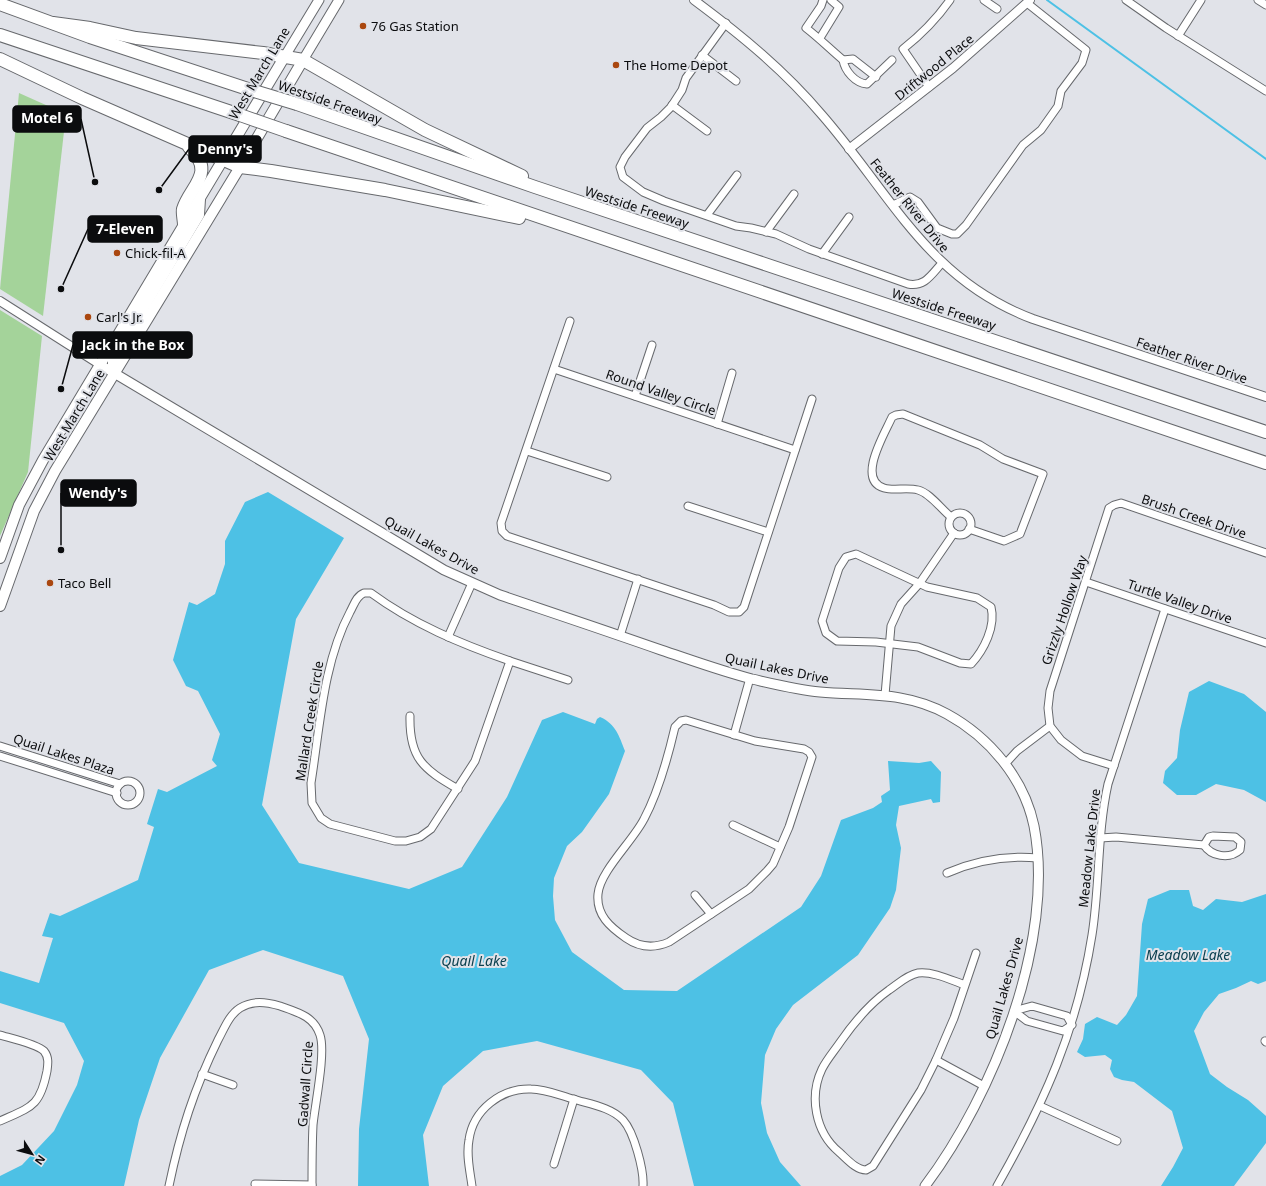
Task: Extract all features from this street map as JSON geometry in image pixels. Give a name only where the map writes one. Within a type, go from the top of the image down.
[{"type":"highway","name":"Westside Freeway","points":[[0,4],[53,23],[90,32],[254,91],[297,104],[535,187],[1266,432]]},
{"type":"highway","points":[[90,32],[285,56],[303,60],[425,130],[520,174],[535,187]]},
{"type":"highway","points":[[5,37],[240,115],[569,228],[1266,463]]},
{"type":"highway","points":[[3,60],[186,145],[240,167],[385,190],[569,228]]},
{"type":"highway","points":[[184,225],[183,209],[196,186],[200,174],[196,155],[186,145]]},
{"type":"main road","name":"West March Lane","points":[[0,558],[19,505],[43,460],[99,364],[319,0]]},
{"type":"main road","name":"West March Lane","points":[[0,606],[34,511],[55,471],[116,373],[339,0]]},
{"type":"main road","points":[[116,373],[113,365],[113,359],[199,215],[200,196]]},
{"type":"main road","name":"Quail Lakes Drive","points":[[99,364],[418,554],[472,583],[500,595],[750,678],[818,692],[885,695],[909,699],[947,714],[971,730],[1006,763],[1028,805],[1034,825],[1039,878],[1033,932],[1026,968],[1004,1041],[984,1086],[958,1137],[924,1186]]},
{"type":"street","name":"Feather River Drive","points":[[694,0],[750,42],[796,85],[928,249],[942,263],[975,290],[1019,314],[1266,397]]},
{"type":"street","points":[[823,0],[821,6],[806,28],[820,38],[824,45],[843,60],[853,59],[876,77]]},
{"type":"street","points":[[820,38],[839,7],[831,0]]},
{"type":"street","points":[[929,87],[903,49],[933,23],[950,0]]},
{"type":"street","points":[[984,0],[997,9]]},
{"type":"street","points":[[1126,0],[1178,36],[1266,91]]},
{"type":"street","points":[[1178,36],[1201,0]]},
{"type":"street","points":[[1258,0],[1266,5]]},
{"type":"street","points":[[893,205],[910,197],[918,202],[937,228],[952,234],[957,234],[966,225],[1023,145],[1041,130],[1058,106],[1061,91],[1082,63],[1086,50],[1028,2]]},
{"type":"street","name":"Driftwood Place","points":[[849,149],[980,46],[1028,2]]},
{"type":"street","points":[[726,23],[686,78],[682,90],[672,105],[661,117],[647,128],[625,157],[620,167],[623,177],[643,192],[664,201],[736,226],[766,232],[822,254],[917,285],[924,282],[942,263]]},
{"type":"street","points":[[702,55],[736,81]]},
{"type":"street","points":[[843,60],[844,69],[861,84],[867,84],[892,60]]},
{"type":"street","points":[[672,105],[707,131]]},
{"type":"street","points":[[707,215],[737,175]]},
{"type":"street","points":[[766,232],[794,194]]},
{"type":"street","points":[[822,254],[849,217]]},
{"type":"street","points":[[0,301],[99,364]]},
{"type":"street","points":[[570,321],[527,451],[501,523],[503,533],[507,536],[638,579],[729,612],[739,612],[744,608],[812,400]]},
{"type":"street","points":[[635,396],[652,345]]},
{"type":"street","name":"Round Valley Circle","points":[[554,369],[795,450]]},
{"type":"street","points":[[717,424],[732,373]]},
{"type":"street","points":[[952,517],[919,490],[883,488],[875,483],[871,476],[871,468],[892,417],[903,414],[980,445],[1003,459],[1043,474],[1020,534],[1004,541],[970,529]]},
{"type":"street","points":[[527,451],[607,477]]},
{"type":"street","name":"Brush Creek Drive","points":[[1114,505],[1121,503],[1266,554]]},
{"type":"street","name":"Grizzly Hollow Way","points":[[1050,726],[1048,703],[1050,691],[1110,508],[1114,505]]},
{"type":"street","points":[[688,506],[768,532]]},
{"type":"street","points":[[958,513],[968,516],[971,522],[970,529],[961,535],[954,533],[950,527],[952,517],[958,513]]},
{"type":"street","points":[[885,695],[891,626],[901,604],[919,584],[954,533]]},
{"type":"street","points":[[856,554],[919,584],[977,598],[991,607],[994,617],[980,654],[971,664],[960,663],[918,647],[889,644],[837,641],[826,633],[822,621],[839,568],[846,556],[856,554]]},
{"type":"street","points":[[620,636],[638,579]]},
{"type":"street","name":"Turtle Valley Drive","points":[[1086,582],[1266,643]]},
{"type":"street","points":[[448,637],[472,583]]},
{"type":"street","name":"Mallard Creek Circle","points":[[510,661],[475,761],[431,829],[420,838],[406,842],[362,833],[330,824],[322,818],[315,809],[311,797],[311,783],[332,655],[338,635],[358,597],[364,593],[371,593],[410,618],[448,637],[510,661],[568,680]]},
{"type":"street","name":"Meadow Lake Drive","points":[[997,1186],[1020,1147],[1040,1106],[1060,1059],[1072,1025],[1092,935],[1097,900],[1100,838],[1104,803],[1114,766],[1165,609]]},
{"type":"street","points":[[734,735],[750,678]]},
{"type":"street","points":[[410,716],[410,739],[418,757],[432,772],[458,789]]},
{"type":"street","points":[[689,720],[734,735],[786,747],[804,749],[812,754],[809,769],[773,864],[749,889],[668,942],[653,947],[634,943],[608,924],[600,912],[598,893],[602,880],[638,831],[646,816],[677,724],[681,721],[689,720]]},
{"type":"street","points":[[1006,763],[1017,751],[1050,726],[1066,745],[1076,753],[1100,763],[1114,766]]},
{"type":"street","name":"Quail Lakes Plaza","points":[[0,746],[120,784]]},
{"type":"street","name":"Quail Lakes Plaza","points":[[0,756],[117,793]]},
{"type":"street","points":[[130,781],[136,784],[140,791],[139,798],[133,804],[125,804],[119,800],[117,793],[120,784],[130,781]]},
{"type":"street","points":[[733,825],[780,847]]},
{"type":"street","points":[[1100,838],[1116,837],[1204,844],[1212,853],[1222,855],[1236,854],[1241,846],[1241,842],[1235,837],[1228,836],[1209,837],[1204,844]]},
{"type":"street","points":[[947,873],[964,866],[990,859],[1017,856],[1038,858]]},
{"type":"street","points":[[695,895],[711,914]]},
{"type":"street","points":[[965,985],[924,973],[914,974],[867,1007],[826,1062],[817,1083],[815,1108],[819,1124],[827,1139],[836,1150],[858,1168],[866,1170],[870,1169],[904,1119],[921,1090],[954,1018],[976,953]]},
{"type":"street","name":"Gadwall Circle","points":[[169,1186],[186,1115],[202,1074],[231,1016],[240,1008],[248,1004],[259,1002],[272,1004],[299,1012],[312,1022],[320,1037],[321,1047],[314,1126],[312,1185]]},
{"type":"street","points":[[1032,1006],[1067,1016],[1072,1025],[1063,1031],[1027,1021],[1014,1011],[1032,1006]]},
{"type":"street","points":[[0,1035],[40,1048],[47,1056],[48,1062],[44,1086],[38,1100],[33,1105],[0,1121]]},
{"type":"street","points":[[936,1060],[984,1086]]},
{"type":"street","points":[[202,1074],[233,1085]]},
{"type":"street","points":[[472,1186],[468,1152],[470,1134],[480,1114],[493,1100],[514,1090],[530,1088],[543,1090],[574,1099],[612,1112],[626,1123],[633,1137],[642,1174],[643,1186]]},
{"type":"street","points":[[554,1164],[574,1099]]},
{"type":"street","points":[[1040,1106],[1117,1141]]},
{"type":"street","points":[[255,1184],[312,1185]]},
{"type":"green space","points":[[19,93],[66,114],[43,316],[0,289]]},
{"type":"green space","points":[[0,310],[42,336],[28,472],[0,536]]},
{"type":"water","name":"Quail Lake","points":[[268,492],[344,538],[296,619],[262,805],[299,863],[409,889],[462,867],[507,797],[542,720],[563,712],[595,724],[597,719],[600,717],[610,723],[619,735],[625,751],[609,794],[582,832],[567,846],[554,878],[553,896],[555,920],[572,952],[624,990],[677,991],[801,907],[821,876],[841,820],[873,808],[882,802],[881,796],[890,790],[888,761],[919,763],[931,761],[941,772],[940,802],[933,803],[931,799],[899,806],[896,825],[901,848],[896,890],[890,908],[858,955],[793,1005],[776,1029],[765,1055],[761,1103],[767,1133],[780,1162],[801,1186],[694,1186],[673,1103],[641,1070],[537,1041],[483,1051],[443,1086],[423,1135],[429,1186],[358,1186],[359,1129],[369,1039],[343,976],[263,950],[209,970],[160,1058],[139,1120],[124,1186],[0,1186],[0,1176],[22,1165],[54,1131],[77,1085],[84,1061],[64,1023],[0,1003],[0,971],[39,983],[53,938],[42,936],[50,913],[60,916],[138,880],[154,827],[147,824],[158,789],[167,792],[217,766],[212,760],[220,734],[198,691],[186,686],[173,660],[189,602],[197,605],[215,594],[225,564],[225,541],[245,502]]},
{"type":"water","points":[[1209,681],[1244,694],[1266,712],[1266,802],[1244,790],[1216,784],[1196,795],[1177,795],[1163,783],[1165,771],[1177,758],[1180,730],[1189,692]]},
{"type":"water","name":"Meadow Lake","points":[[1170,890],[1189,890],[1193,906],[1203,910],[1216,899],[1242,902],[1266,894],[1266,981],[1258,984],[1251,981],[1219,994],[1204,1012],[1194,1031],[1210,1074],[1248,1100],[1266,1116],[1266,1143],[1234,1186],[1161,1186],[1183,1148],[1172,1111],[1134,1082],[1114,1077],[1110,1069],[1112,1060],[1105,1055],[1085,1057],[1077,1052],[1083,1039],[1085,1024],[1097,1017],[1117,1025],[1126,1015],[1137,996],[1142,924],[1148,899]]},
{"type":"waterway","points":[[1047,0],[1266,159]]},
{"type":"place","name":"76 Gas Station","points":[[363,26]]},
{"type":"place","name":"The Home Depot","points":[[616,65]]},
{"type":"place","name":"Motel 6","points":[[95,182]]},
{"type":"place","name":"Denny's","points":[[159,190]]},
{"type":"place","name":"Chick-fil-A","points":[[117,253]]},
{"type":"place","name":"7-Eleven","points":[[61,289]]},
{"type":"place","name":"Carl's Jr.","points":[[88,317]]},
{"type":"place","name":"Jack in the Box","points":[[61,389]]},
{"type":"place","name":"Wendy's","points":[[61,550]]},
{"type":"place","name":"Taco Bell","points":[[50,583]]}]
